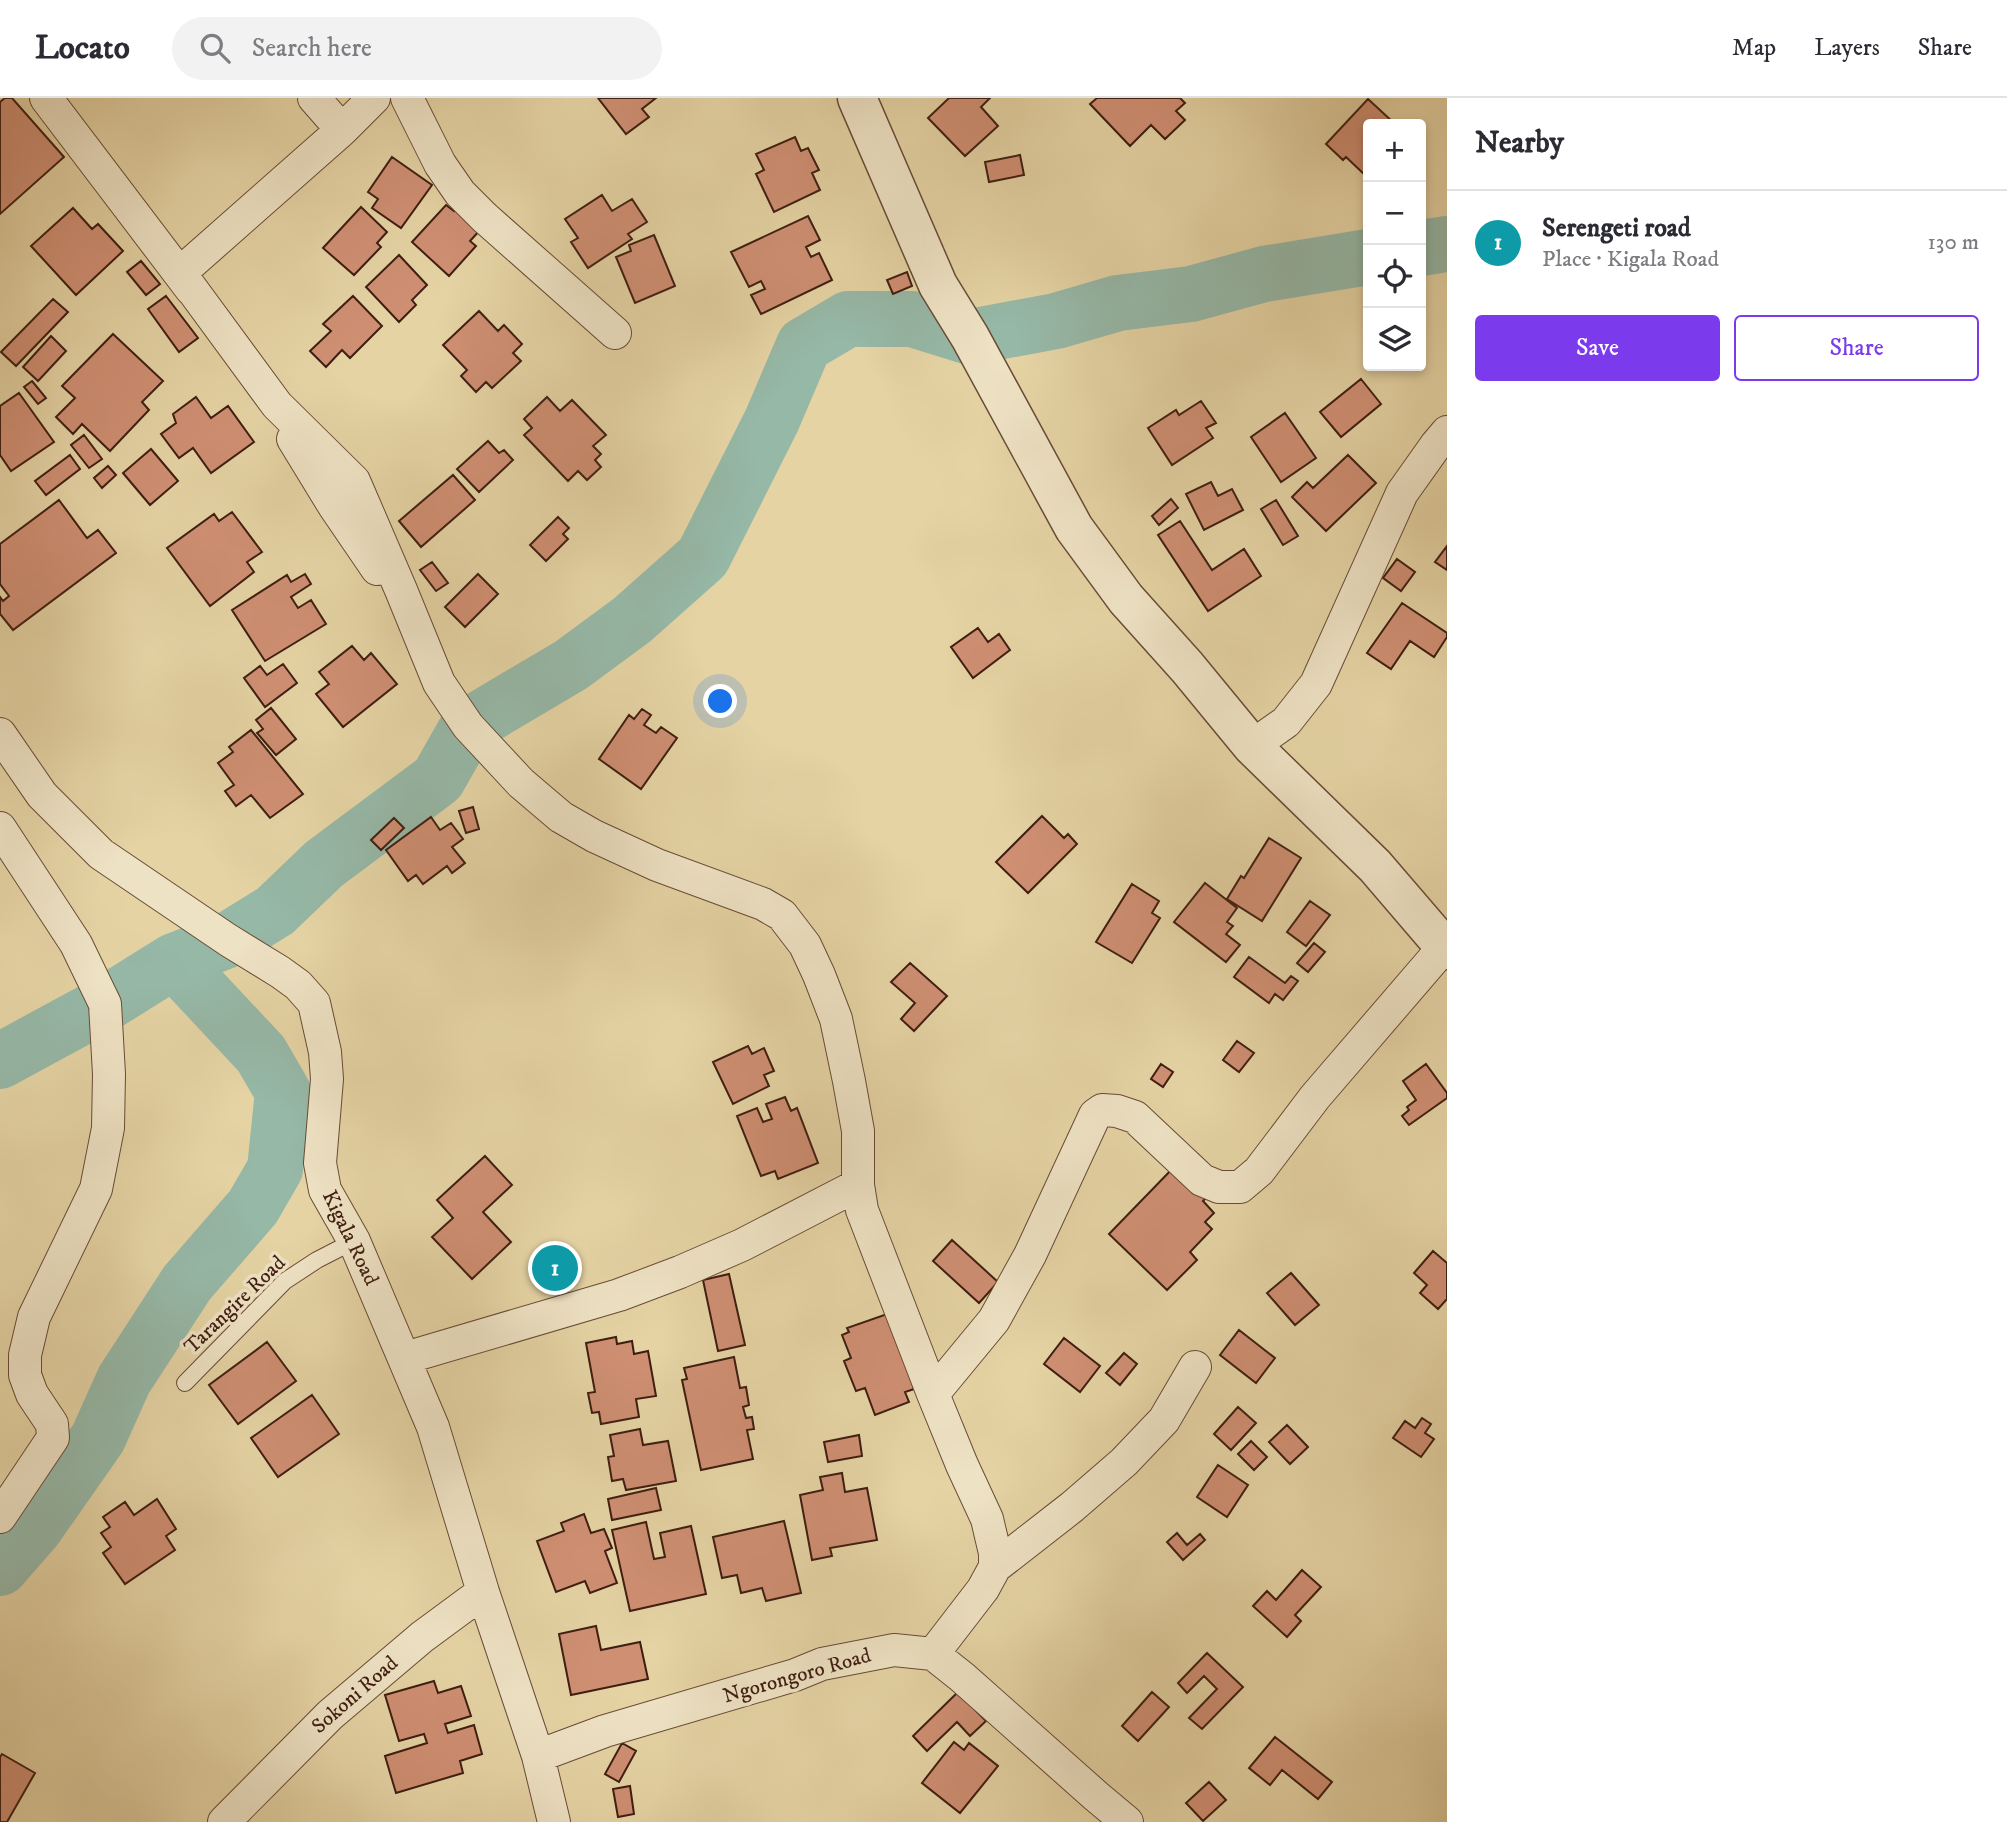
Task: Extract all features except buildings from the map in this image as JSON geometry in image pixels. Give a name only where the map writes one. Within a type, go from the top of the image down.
[{"type":"street","points":[[46,98],[180,273],[258,384],[334,506],[373,562],[402,610],[439,683],[468,726],[521,783],[561,817],[594,836],[657,865],[763,904],[782,915],[805,945],[836,1019],[858,1131],[858,1185],[862,1210],[933,1394],[986,1519],[995,1553],[995,1567]]},
{"type":"street","points":[[314,98],[342,130]]},
{"type":"street","points":[[180,273],[342,130],[374,98]]},
{"type":"street","points":[[407,98],[440,164],[460,193],[615,333]]},
{"type":"street","points":[[857,98],[938,285],[970,337],[1074,528],[1126,599],[1252,746],[1375,866],[1445,949],[1315,1097],[1259,1171],[1240,1187],[1219,1187],[1202,1180],[1135,1117],[1117,1111],[1102,1110],[1095,1115],[1030,1255],[994,1320],[933,1394]]},
{"type":"street","points":[[1252,746],[1286,722],[1317,684],[1402,493],[1447,432]]},
{"type":"street","name":"Kigala Road","points":[[0,734],[42,795],[101,854],[280,972],[298,985],[314,1003],[325,1052],[327,1079],[320,1163],[325,1190],[354,1241],[433,1427],[483,1592],[538,1756],[554,1822]]},
{"type":"street","points":[[0,828],[76,944],[105,1004],[109,1074],[108,1128],[96,1189],[34,1317],[25,1354],[25,1375],[32,1394],[52,1424],[53,1438],[0,1517]]},
{"type":"street","points":[[405,1358],[619,1295],[742,1245],[858,1185]]},
{"type":"street","points":[[1122,1820],[933,1654],[983,1589],[995,1567],[1124,1462],[1164,1420],[1195,1367]]},
{"type":"street","name":"Sokoni Road","points":[[232,1817],[330,1715],[422,1637],[483,1592]]},
{"type":"street","name":"Ngorongoro Road","points":[[538,1756],[605,1731],[795,1675],[822,1664],[894,1650],[933,1654]]},
{"type":"lane","name":"Tarangire Road","points":[[185,1384],[285,1281],[317,1260],[354,1241]]},
{"type":"waterway","points":[[1426,247],[1447,244]]},
{"type":"waterway","points":[[0,1568],[35,1528],[98,1438],[124,1380],[187,1283],[253,1207],[275,1169],[283,1092],[261,1054],[174,961],[228,940],[275,911],[324,864],[438,779],[468,726],[571,665],[632,620],[703,557],[772,420],[804,345],[848,319],[912,319],[970,337],[1056,321],[1118,303],[1191,294],[1264,274],[1363,258]]},
{"type":"waterway","points":[[0,1061],[105,1004],[174,961]]},
{"type":"place","name":"Serengeti road","points":[[555,1268]]}]
